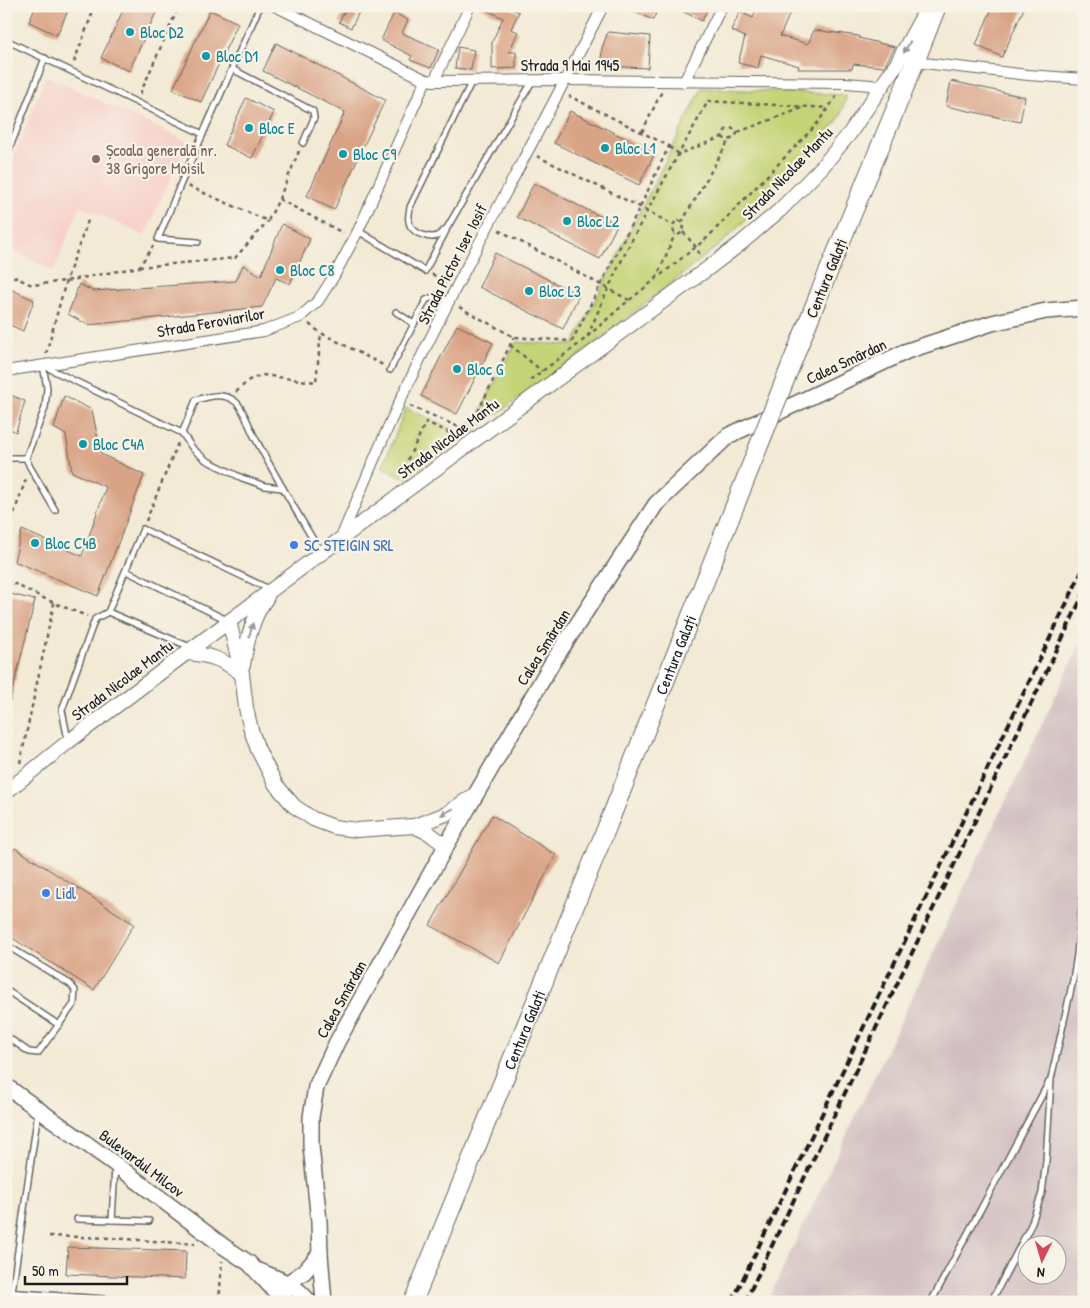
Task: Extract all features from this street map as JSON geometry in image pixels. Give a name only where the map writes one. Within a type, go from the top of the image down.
[{"type":"highway","name":"Centura Galați","points":[[414,1302],[937,6]]},
{"type":"main road","name":"Calea Smârdan","points":[[324,1302],[319,1221],[311,1146],[311,1117],[316,1087],[337,1042],[476,793],[552,663],[656,504],[728,436],[907,351],[992,323],[1046,311],[1084,308]]},
{"type":"main road","name":"Bulevardul Milcov","points":[[6,1086],[249,1264],[284,1302]]},
{"type":"main road","points":[[284,1302],[288,1283],[304,1272],[320,1254]]},
{"type":"main road","name":"Bulevardul Milcov","points":[[255,1270],[288,1283],[309,1302]]},
{"type":"street","name":"Strada 9 Mai 1945","points":[[275,6],[430,80],[846,83],[883,86]]},
{"type":"street","name":"Strada Feroviarilor","points":[[6,371],[264,331],[300,317],[318,300],[334,276],[356,235],[430,80],[470,6]]},
{"type":"street","name":"Strada Pictor Iser Iosif","points":[[339,540],[400,401],[488,225],[566,80],[603,6]]},
{"type":"street","points":[[684,82],[722,6]]},
{"type":"street","name":"Strada Nicolae Mantu","points":[[11,789],[68,742],[229,621],[629,326],[708,270],[780,210],[822,167],[850,133],[896,65],[928,6]]},
{"type":"street","points":[[916,62],[1084,80]]},
{"type":"street","points":[[242,674],[247,640],[252,623],[272,590]]},
{"type":"street","points":[[229,621],[242,674],[251,730],[258,750],[276,785],[294,806],[313,819],[334,827],[357,830],[414,826],[446,814],[476,793]]},
{"type":"street","points":[[190,651],[212,656],[228,663],[242,674]]},
{"type":"street","points":[[414,826],[446,846]]},
{"type":"lane","points":[[198,242],[158,239],[202,134],[260,6]]},
{"type":"lane","points":[[10,42],[202,134]]},
{"type":"lane","points":[[6,157],[45,58]]},
{"type":"lane","points":[[232,69],[313,111],[314,118],[302,143]]},
{"type":"lane","points":[[447,228],[437,236],[428,237],[418,233],[411,227],[408,217],[410,207],[473,80]]},
{"type":"lane","points":[[356,235],[426,270],[447,228],[533,80]]},
{"type":"lane","points":[[390,370],[426,300],[438,295],[449,302]]},
{"type":"lane","points":[[396,312],[414,324]]},
{"type":"lane","points":[[43,366],[182,433],[193,449],[206,460],[242,478],[265,486],[282,488]]},
{"type":"lane","points":[[43,366],[47,388],[45,408],[26,458],[54,510]]},
{"type":"lane","points":[[182,433],[196,400],[212,395],[230,398],[239,404],[247,423],[282,488],[321,554]]},
{"type":"lane","points":[[6,458],[26,458]]},
{"type":"lane","points":[[68,742],[62,710],[95,619],[108,612],[143,529],[272,590]]},
{"type":"lane","points":[[126,571],[229,621]]},
{"type":"lane","points":[[108,612],[190,651]]},
{"type":"lane","points":[[991,1302],[1038,1208],[1044,1177],[1051,1079],[1073,980],[1084,880]]},
{"type":"lane","points":[[6,944],[70,984],[75,990],[74,1004],[38,1053],[29,1052],[6,1036]]},
{"type":"lane","points":[[6,990],[59,1025]]},
{"type":"lane","points":[[931,1302],[1051,1079]]},
{"type":"lane","points":[[39,1110],[9,1292],[146,1302]]},
{"type":"lane","points":[[112,1220],[115,1164]]},
{"type":"lane","points":[[77,1219],[149,1221]]},
{"type":"path","points":[[70,71],[95,6]]},
{"type":"path","points":[[136,102],[179,6]]},
{"type":"path","points":[[642,132],[668,81]]},
{"type":"path","points":[[527,383],[588,336],[629,300],[707,238],[816,125],[846,83]]},
{"type":"path","points":[[559,92],[642,132],[669,146],[679,154]]},
{"type":"path","points":[[588,336],[608,288],[708,101],[828,108]]},
{"type":"path","points":[[708,270],[696,247],[683,232],[684,224],[682,222],[729,140],[736,136],[738,132],[807,107]]},
{"type":"path","points":[[679,154],[722,137],[724,131],[728,129],[738,132]]},
{"type":"path","points":[[722,137],[729,140]]},
{"type":"path","points":[[6,273],[32,285],[66,281],[139,267],[235,258],[268,221],[302,143]]},
{"type":"path","points":[[449,302],[514,337],[572,341],[669,146]]},
{"type":"path","points":[[527,151],[673,225]]},
{"type":"path","points":[[181,183],[268,221]]},
{"type":"path","points":[[278,199],[356,235]]},
{"type":"path","points":[[43,366],[66,281],[89,218]]},
{"type":"path","points":[[656,279],[675,234],[673,225],[677,220],[682,222]]},
{"type":"path","points":[[488,225],[629,300]]},
{"type":"path","points":[[675,234],[678,235],[683,232]]},
{"type":"path","points":[[139,267],[158,239]]},
{"type":"path","points":[[426,270],[456,289]]},
{"type":"path","points":[[300,317],[320,333],[390,370]]},
{"type":"path","points":[[230,398],[249,380],[262,375],[316,382],[320,333]]},
{"type":"path","points":[[471,426],[514,337]]},
{"type":"path","points":[[510,345],[542,371]]},
{"type":"path","points":[[400,401],[466,430],[478,421]]},
{"type":"path","points":[[404,467],[429,414]]},
{"type":"path","points":[[426,422],[458,437]]},
{"type":"path","points":[[143,529],[182,433]]},
{"type":"path","points":[[6,536],[30,467]]},
{"type":"path","points":[[6,580],[54,604],[95,619]]},
{"type":"path","points":[[11,789],[54,604]]},
{"type":"path","points":[[49,1236],[195,1244]]},
{"type":"path","points":[[219,1302],[223,1246]]},
{"type":"shaded area","name":"Școala generală nr. 38 Grigore Moisil","points":[[46,76],[187,141],[145,236],[80,206],[54,271],[6,247],[6,176]]},
{"type":"shaded area","points":[[1084,636],[1084,1302],[767,1302]]},
{"type":"green space","points":[[702,88],[847,95],[840,117],[821,142],[724,241],[578,356],[406,479],[382,468],[406,408],[459,432],[477,418],[516,342],[573,345]]},
{"type":"building","points":[[36,6],[70,6],[57,35],[29,22]]},
{"type":"building","name":"Bloc D2","points":[[125,6],[159,6],[129,71],[101,58]]},
{"type":"building","points":[[347,6],[362,6],[351,28],[339,22]]},
{"type":"building","points":[[478,6],[506,6],[519,12],[511,29],[518,32],[509,52],[516,52],[516,68],[492,69],[492,42],[503,18]]},
{"type":"building","points":[[623,6],[659,6],[653,20]]},
{"type":"building","points":[[672,6],[709,6],[702,21]]},
{"type":"building","points":[[758,6],[793,6],[780,36],[808,44],[814,30],[859,36],[859,38],[895,47],[884,67],[853,64],[852,69],[798,69],[799,66],[761,55],[758,68],[738,63],[745,37],[731,30],[740,12],[753,18]]},
{"type":"building","points":[[993,6],[1025,6],[1002,57],[976,45]]},
{"type":"building","name":"Bloc D1","points":[[210,10],[238,23],[201,102],[173,89]]},
{"type":"building","points":[[394,13],[408,20],[402,33],[439,49],[431,68],[410,60],[412,56],[381,40]]},
{"type":"building","points":[[608,32],[650,36],[648,68],[601,66],[602,48]]},
{"type":"building","name":"Bloc C9","points":[[276,43],[385,100],[334,210],[307,196],[345,112],[263,71]]},
{"type":"building","points":[[458,47],[474,50],[471,70],[455,68]]},
{"type":"building","points":[[951,81],[1025,97],[1020,122],[946,106]]},
{"type":"building","name":"Bloc E","points":[[246,98],[274,112],[252,158],[224,145]]},
{"type":"building","name":"Bloc L1","points":[[570,111],[655,153],[639,185],[554,143]]},
{"type":"building","name":"Bloc L2","points":[[534,183],[617,225],[600,259],[517,217]]},
{"type":"building","name":"Bloc C8","points":[[282,224],[310,239],[290,284],[276,278],[262,307],[88,325],[68,314],[79,284],[93,291],[236,281],[243,265],[261,276]]},
{"type":"building","name":"Bloc L3","points":[[495,253],[579,295],[563,329],[479,287]]},
{"type":"building","points":[[6,287],[34,300],[23,331],[6,323]]},
{"type":"building","name":"Bloc G","points":[[457,325],[493,343],[457,414],[421,396]]},
{"type":"building","points":[[6,393],[25,401],[16,432],[6,427]]},
{"type":"building","points":[[64,396],[92,410],[101,454],[144,475],[98,596],[14,561],[22,530],[82,556],[106,487],[72,472],[66,435],[54,428]]},
{"type":"building","points":[[6,593],[35,600],[10,701],[6,700]]},
{"type":"building","points":[[492,815],[556,855],[499,963],[430,925]]},
{"type":"building","name":"Lidl","points":[[15,848],[134,924],[94,990],[6,934],[6,862]]},
{"type":"building","points":[[68,1247],[186,1251],[185,1279],[66,1274]]},
{"type":"railway","points":[[732,1302],[1084,567]]},
{"type":"railway","points":[[745,1302],[1084,593]]},
{"type":"place","name":"Bloc D2","points":[[130,32]]},
{"type":"place","name":"Bloc D1","points":[[206,56]]},
{"type":"place","name":"Bloc E","points":[[249,128]]},
{"type":"place","name":"Bloc L1","points":[[605,148]]},
{"type":"place","name":"Bloc C9","points":[[343,154]]},
{"type":"place","name":"Școala generală nr. 38 Grigore Moisil","points":[[96,159]]},
{"type":"place","name":"Bloc L2","points":[[567,221]]},
{"type":"place","name":"Bloc C8","points":[[280,270]]},
{"type":"place","name":"Bloc L3","points":[[529,291]]},
{"type":"place","name":"Bloc G","points":[[457,369]]},
{"type":"place","name":"Bloc C4A","points":[[83,444]]},
{"type":"place","name":"Bloc C4B","points":[[35,543]]},
{"type":"place","name":"SC STEIGIN SRL","points":[[294,545]]},
{"type":"place","name":"Lidl","points":[[46,893]]}]
